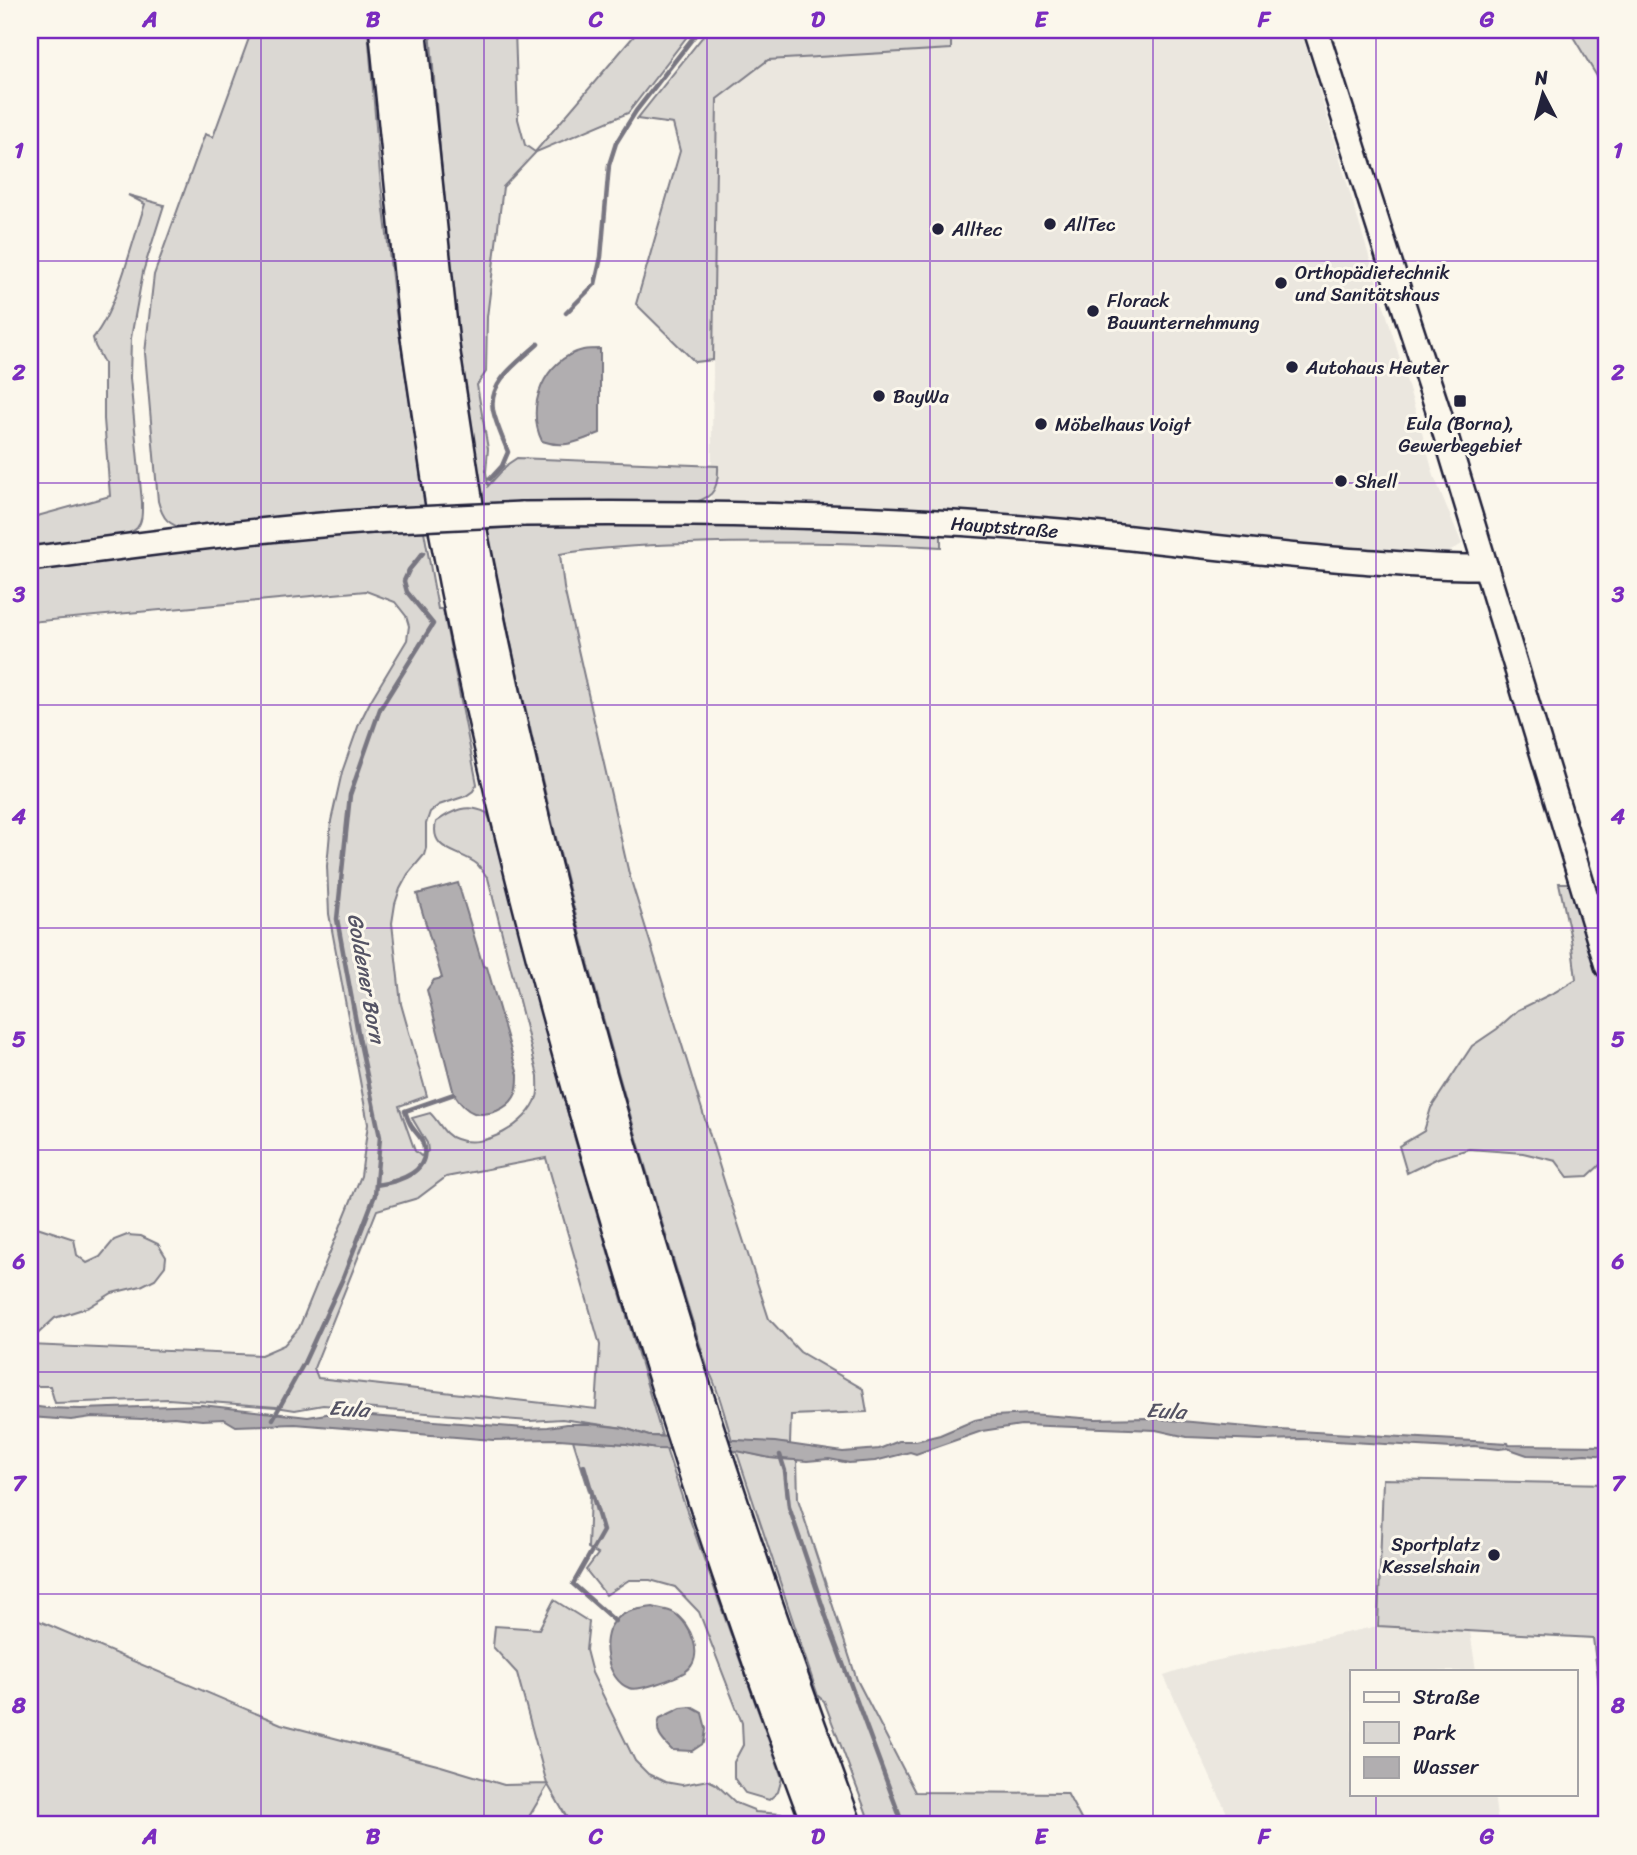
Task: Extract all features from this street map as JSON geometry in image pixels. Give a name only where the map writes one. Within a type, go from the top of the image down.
[{"type":"highway","points":[[385,30],[415,327],[457,519]]},
{"type":"highway","points":[[411,30],[444,350],[464,633],[499,790],[589,1129],[681,1387],[719,1504],[795,1687],[846,1825]]},
{"type":"highway","points":[[719,1504],[747,1629],[818,1825]]},
{"type":"street","points":[[1316,30],[1434,395],[1607,966]]},
{"type":"street","name":"Hauptstraße","points":[[30,559],[170,540],[372,521],[522,514],[714,513],[859,517],[1060,531],[1323,558],[1453,568],[1486,567]]},
{"type":"shaded area","points":[[951,30],[1301,30],[1434,476],[1462,544],[1443,556],[711,506],[717,100],[768,60],[951,49]]},
{"type":"shaded area","points":[[1378,1626],[1470,1631],[1476,1670],[1350,1670],[1350,1796],[1494,1796],[1498,1825],[1229,1825],[1226,1811],[1164,1676],[1200,1664]]},
{"type":"green space","points":[[252,30],[368,30],[380,175],[396,312],[426,508],[187,530],[167,520],[160,507],[145,353],[154,275],[205,134],[213,137]]},
{"type":"green space","points":[[430,30],[515,30],[518,119],[525,145],[535,152],[639,30],[692,30],[628,113],[536,152],[503,187],[487,317],[486,372],[477,385],[488,449],[488,486],[517,458],[718,466],[715,489],[707,497],[685,504],[484,505],[458,327]]},
{"type":"green space","points":[[708,30],[951,30],[951,49],[768,60],[717,99],[713,360],[695,362],[636,304],[680,151],[673,124],[637,119]]},
{"type":"green space","points":[[1569,30],[1607,30],[1607,93]]},
{"type":"green space","points":[[128,195],[164,205],[143,272],[131,338],[130,378],[142,502],[141,519],[137,528],[118,537],[30,551],[30,518],[110,496],[104,419],[104,363],[93,338],[116,293],[145,204]]},
{"type":"green space","points":[[726,521],[941,533],[941,547],[720,543],[624,547],[560,554],[564,588],[629,874],[769,1319],[800,1352],[863,1389],[867,1412],[791,1415],[790,1444],[732,1440],[718,1392],[708,1370],[644,1162],[586,953],[533,742],[487,529],[524,527],[526,524]]},
{"type":"green space","points":[[424,531],[438,609],[443,609],[477,784],[466,796],[439,805],[430,812],[426,824],[424,855],[408,874],[395,904],[392,923],[401,1004],[427,1096],[399,1106],[415,1151],[421,1156],[428,1151],[427,1143],[412,1118],[430,1113],[452,1137],[479,1141],[492,1138],[515,1125],[532,1107],[537,1097],[538,1076],[488,878],[470,859],[441,845],[435,832],[436,822],[448,814],[473,808],[487,813],[490,820],[574,1136],[662,1436],[649,1436],[624,1428],[562,1419],[530,1421],[323,1405],[295,1410],[168,1399],[55,1403],[50,1386],[30,1386],[30,1345],[261,1355],[284,1345],[299,1328],[361,1176],[368,1124],[329,914],[327,866],[331,821],[342,772],[359,724],[407,640],[409,626],[406,616],[395,602],[366,591],[30,622],[30,568],[287,538]],"holes":[[[546,1158],[600,1345],[596,1409],[318,1378],[314,1368],[377,1210],[418,1198],[446,1177]]]},
{"type":"green space","points":[[1559,883],[1572,883],[1607,1001],[1607,1151],[1604,1150],[1601,1164],[1588,1176],[1568,1177],[1556,1161],[1523,1153],[1469,1149],[1438,1158],[1407,1173],[1399,1146],[1424,1131],[1431,1108],[1472,1046],[1518,1010],[1576,979]]},
{"type":"green space","points":[[30,1222],[34,1226],[74,1239],[77,1255],[87,1263],[100,1257],[114,1240],[127,1235],[141,1236],[158,1244],[166,1257],[165,1266],[155,1279],[141,1286],[112,1293],[89,1307],[55,1318],[30,1341]]},
{"type":"green space","points":[[573,1440],[666,1449],[782,1778],[778,1792],[769,1800],[745,1793],[734,1778],[734,1762],[743,1745],[742,1723],[699,1612],[675,1587],[650,1580],[629,1580],[606,1595],[586,1570],[598,1554],[588,1548],[590,1494]]},
{"type":"green space","points":[[736,1450],[770,1458],[797,1460],[798,1499],[857,1680],[915,1792],[1067,1793],[1084,1825],[871,1825],[824,1701],[818,1696]]},
{"type":"green space","name":"Sportplatz Kesselshain","points":[[1383,1479],[1607,1484],[1607,1749],[1593,1638],[1378,1626]]},
{"type":"green space","points":[[554,1600],[589,1622],[586,1650],[592,1673],[635,1761],[648,1774],[665,1782],[682,1785],[708,1780],[736,1803],[755,1812],[794,1815],[798,1825],[567,1825],[567,1818],[548,1785],[524,1825],[30,1825],[30,1617],[281,1724],[504,1785],[547,1784],[517,1673],[493,1647],[495,1626],[539,1629]]},
{"type":"water","points":[[600,349],[600,433],[565,444],[542,441],[537,428],[537,400],[548,374],[569,355],[583,350]]},
{"type":"water","points":[[458,883],[483,966],[487,967],[518,1075],[516,1092],[511,1101],[502,1108],[485,1114],[468,1110],[454,1094],[427,990],[434,980],[442,978],[417,894]]},
{"type":"water","points":[[202,1405],[308,1417],[332,1413],[525,1428],[590,1424],[624,1428],[649,1436],[775,1442],[843,1452],[879,1449],[899,1441],[916,1441],[994,1416],[1030,1414],[1095,1419],[1148,1418],[1280,1430],[1509,1445],[1607,1446],[1607,1456],[1527,1455],[1507,1448],[1474,1446],[1452,1448],[1302,1439],[1187,1437],[1156,1430],[1021,1425],[982,1431],[916,1454],[910,1452],[875,1461],[849,1463],[829,1459],[807,1461],[770,1458],[737,1451],[657,1449],[559,1439],[493,1440],[295,1424],[236,1426],[224,1419],[92,1417],[71,1420],[30,1417],[30,1406],[81,1409]]},
{"type":"water","points":[[653,1607],[672,1612],[686,1625],[694,1641],[695,1658],[685,1672],[674,1678],[648,1686],[629,1688],[621,1684],[611,1668],[606,1648],[609,1629],[622,1615]]},
{"type":"water","points":[[691,1707],[702,1713],[706,1729],[704,1743],[692,1751],[672,1750],[659,1732],[660,1718],[681,1708]]},
{"type":"waterway","name":"Goldener Born","points":[[566,313],[595,284],[601,257],[609,165],[616,143],[636,111],[699,30]]},
{"type":"waterway","name":"Goldener Born","points":[[490,479],[502,466],[508,452],[493,410],[495,390],[507,372],[538,344]]},
{"type":"waterway","name":"Goldener Born","points":[[273,1419],[304,1363],[343,1278],[375,1195],[380,1137],[337,919],[350,795],[380,709],[433,624],[407,592],[404,581],[423,553]]},
{"type":"waterway","points":[[376,1185],[412,1174],[423,1161],[422,1141],[405,1111],[454,1094]]},
{"type":"waterway","points":[[780,1455],[785,1471],[789,1507],[833,1637],[903,1825]]},
{"type":"waterway","points":[[584,1466],[603,1531],[573,1584],[615,1621]]},
{"type":"place","name":"AllTec","points":[[1050,224]]},
{"type":"place","name":"Alltec","points":[[938,229]]},
{"type":"place","name":"Orthopädietechnik und Sanitätshaus","points":[[1281,283]]},
{"type":"place","name":"Florack Bauunternehmung","points":[[1093,311]]},
{"type":"place","name":"Autohaus Heuter","points":[[1292,367]]},
{"type":"place","name":"BayWa","points":[[879,396]]},
{"type":"place","name":"Eula (Borna), Gewerbegebiet","points":[[1460,401]]},
{"type":"place","name":"Möbelhaus Voigt","points":[[1041,424]]},
{"type":"place","name":"Shell","points":[[1341,481]]},
{"type":"place","name":"Sportplatz Kesselshain","points":[[1494,1555]]},
{"type":"water label","name":"Eula","points":[[349,1409]]},
{"type":"water label","name":"Eula","points":[[1166,1411]]}]
